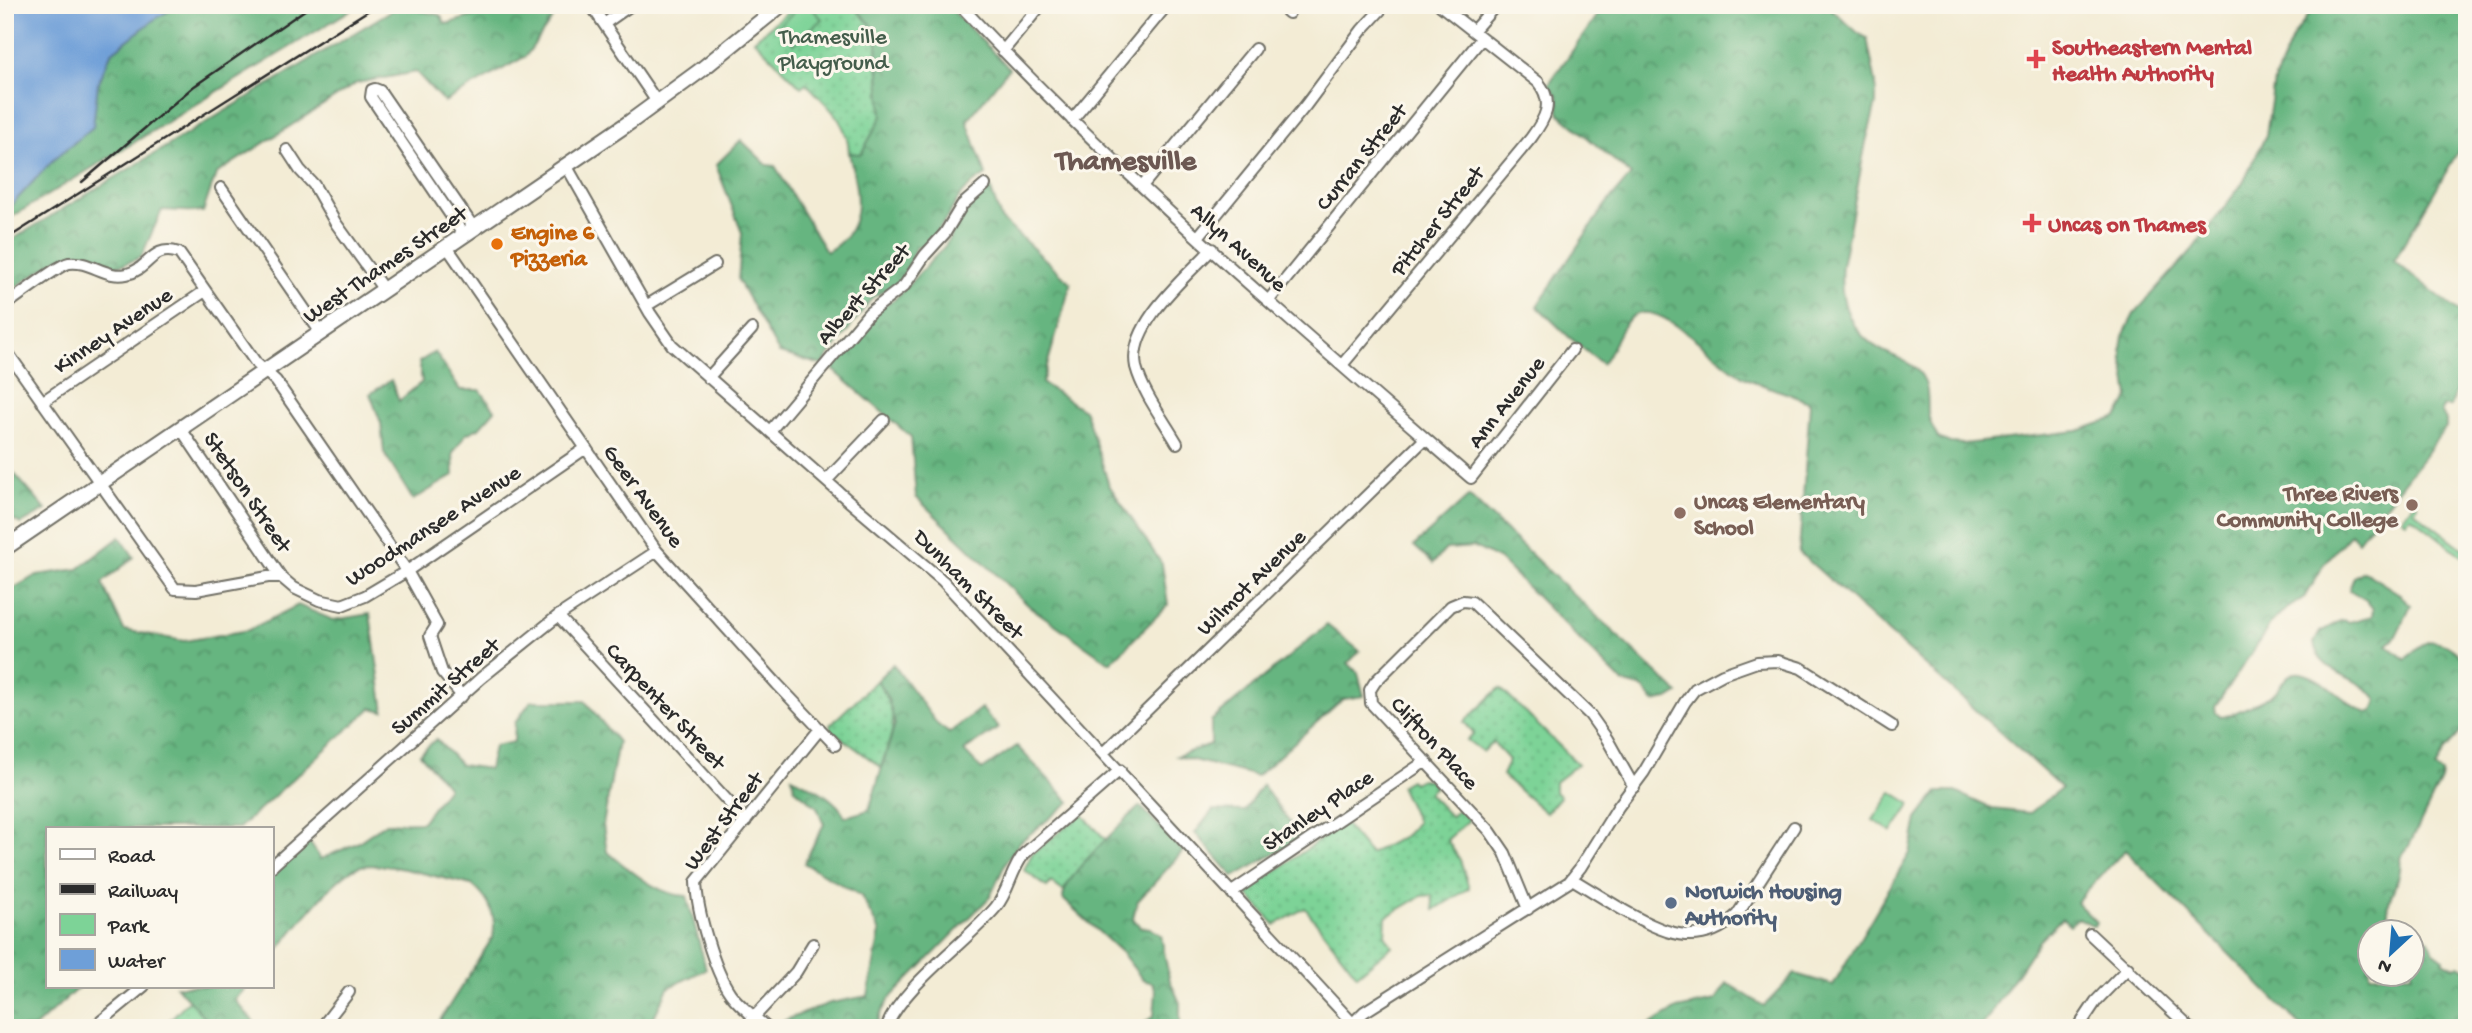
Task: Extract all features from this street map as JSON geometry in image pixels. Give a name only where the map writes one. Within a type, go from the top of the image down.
[{"type":"main road","name":"West Thames Street","points":[[5,548],[657,102],[781,5]]},
{"type":"street","points":[[591,5],[657,102]]},
{"type":"street","points":[[604,24],[631,5]]},
{"type":"street","name":"Allyn Avenue","points":[[960,5],[1072,120],[1142,186],[1471,478]]},
{"type":"street","points":[[1003,51],[1041,5]]},
{"type":"street","points":[[1072,120],[1167,5]]},
{"type":"street","points":[[1198,237],[1306,105],[1362,30],[1385,5]]},
{"type":"street","points":[[1440,5],[1478,34]]},
{"type":"street","name":"Curran Street","points":[[1269,300],[1478,34],[1496,5]]},
{"type":"street","name":"Pitcher Street","points":[[1342,365],[1541,125],[1547,111],[1546,94],[1533,78],[1478,34]]},
{"type":"street","points":[[1142,186],[1255,49]]},
{"type":"street","points":[[373,89],[371,97],[469,232]]},
{"type":"street","points":[[286,150],[314,185],[335,222],[384,290]]},
{"type":"street","name":"Dunham Street","points":[[566,165],[646,306],[672,345],[943,581],[1232,891],[1353,1026]]},
{"type":"street","name":"Albert Street","points":[[770,431],[869,313],[901,288],[945,233],[962,205],[985,185]]},
{"type":"street","points":[[221,188],[321,333]]},
{"type":"street","name":"Geer Avenue","points":[[447,247],[657,551],[835,745]]},
{"type":"street","points":[[1177,443],[1141,380],[1136,367],[1136,354],[1142,333],[1154,311],[1212,249]]},
{"type":"street","points":[[5,305],[68,263],[86,264],[104,273],[125,275],[160,251],[179,253],[256,363],[276,381],[407,571],[437,625],[430,636],[442,672],[462,696]]},
{"type":"street","points":[[646,306],[715,264]]},
{"type":"street","name":"Kinney Avenue","points":[[42,402],[205,291]]},
{"type":"street","points":[[708,378],[752,329]]},
{"type":"street","points":[[5,349],[174,589],[196,590],[281,577]]},
{"type":"street","name":"Ann Avenue","points":[[1471,478],[1572,350]]},
{"type":"street","points":[[826,481],[884,420]]},
{"type":"street","name":"Stetson Street","points":[[181,429],[281,577]]},
{"type":"street","name":"Wilmot Avenue","points":[[1103,753],[1425,439]]},
{"type":"street","name":"Woodmansee Avenue","points":[[281,577],[319,600],[342,606],[365,597],[586,449]]},
{"type":"street","name":"Summit Street","points":[[273,865],[462,696],[558,617],[657,551]]},
{"type":"street","name":"Clifton Place","points":[[1528,909],[1496,838],[1374,707],[1370,700],[1370,690],[1375,682],[1448,609],[1462,601],[1470,601],[1583,706],[1602,732],[1634,787]]},
{"type":"street","name":"Carpenter Street","points":[[558,617],[746,821]]},
{"type":"street","points":[[1353,1026],[1369,1009],[1572,879],[1634,787],[1692,692],[1703,684],[1745,665],[1768,660],[1778,661],[1801,668],[1892,726]]},
{"type":"street","name":"West Street","points":[[755,1017],[731,995],[717,969],[696,882],[820,729]]},
{"type":"street","name":"Stanley Place","points":[[1232,891],[1426,761]]},
{"type":"street","points":[[886,1028],[902,1000],[997,905],[1016,864],[1024,854],[1119,770]]},
{"type":"street","points":[[1572,879],[1662,931],[1681,935],[1701,934],[1725,925],[1737,915],[1782,841],[1794,827]]},
{"type":"street","points":[[2090,934],[2190,1028]]},
{"type":"street","points":[[744,1028],[800,967],[813,944]]},
{"type":"street","points":[[2078,1028],[2096,1001],[2127,968]]},
{"type":"street","points":[[93,1028],[142,988]]},
{"type":"street","points":[[321,1028],[349,992]]},
{"type":"street","points":[[755,1017],[766,1028]]},
{"type":"green space","points":[[179,5],[359,5],[5,221],[5,212],[53,160],[91,129],[98,84],[111,53],[155,19]]},
{"type":"green space","points":[[511,5],[562,5],[526,56],[444,102],[416,72],[357,83],[216,174],[203,212],[162,210],[141,257],[114,266],[82,256],[68,256],[58,259],[5,294],[5,245],[13,239],[399,6],[440,15],[446,24]]},
{"type":"green space","name":"Thamesville Playground","points":[[795,5],[852,5],[876,30],[882,117],[861,155],[849,153],[845,131],[829,107],[806,83],[801,87],[754,40]]},
{"type":"green space","points":[[802,5],[809,5],[822,19],[794,44],[778,26]]},
{"type":"green space","points":[[852,5],[947,5],[1009,68],[967,121],[986,175],[964,192],[924,247],[916,247],[900,283],[873,297],[822,365],[779,353],[738,280],[742,233],[716,165],[741,140],[767,165],[775,166],[826,252],[849,232],[857,209],[857,196],[849,153],[861,154],[882,116],[876,30]]},
{"type":"green space","points":[[1605,5],[1827,5],[1867,38],[1876,84],[1876,104],[1842,266],[1842,293],[1849,316],[1863,337],[1910,364],[1922,376],[1927,390],[1929,416],[1938,438],[1963,444],[2078,431],[2118,417],[2129,396],[2121,348],[2123,336],[2134,314],[2192,250],[2244,181],[2266,135],[2274,81],[2293,37],[2315,5],[2467,5],[2467,136],[2394,261],[2467,318],[2467,386],[2456,390],[2451,407],[2443,407],[2441,412],[2446,420],[2446,427],[2358,541],[2351,533],[2324,564],[2306,596],[2272,622],[2215,707],[2216,713],[2221,717],[2239,711],[2272,695],[2291,674],[2301,673],[2319,680],[2358,709],[2367,713],[2373,711],[2377,700],[2362,685],[2324,662],[2314,643],[2320,632],[2342,620],[2349,622],[2372,616],[2373,609],[2366,600],[2349,590],[2354,577],[2363,571],[2398,593],[2411,605],[2395,638],[2387,645],[2406,660],[2421,645],[2436,641],[2450,647],[2467,661],[2467,725],[2445,750],[2435,769],[2442,773],[2441,780],[2410,844],[2400,858],[2399,875],[2389,905],[2390,918],[2356,918],[2356,988],[2426,988],[2426,938],[2443,961],[2467,970],[2467,1028],[2419,1028],[2414,1017],[2398,1021],[2392,1028],[2303,1028],[2125,850],[2076,902],[2096,922],[2094,926],[2078,918],[2070,925],[2062,918],[2039,941],[1981,1028],[1644,1028],[1677,1009],[1715,1001],[1727,983],[1764,1006],[1795,974],[1833,985],[1910,853],[1917,819],[1938,792],[1956,792],[1992,809],[2030,813],[2062,788],[1799,552],[1810,403],[1744,377],[1675,325],[1647,313],[1635,315],[1624,324],[1602,364],[1537,306],[1606,204],[1631,175],[1559,113],[1558,96],[1548,85]]},
{"type":"green space","points":[[990,187],[1001,219],[1071,283],[1042,383],[1085,411],[1109,485],[1162,564],[1168,605],[1110,663],[1029,606],[916,497],[911,437],[830,367],[877,310],[895,299],[945,246],[965,211]]},
{"type":"green space","points":[[435,352],[460,390],[480,390],[495,410],[479,428],[466,434],[453,453],[454,475],[413,500],[384,453],[381,423],[370,394],[391,380],[399,401],[422,382],[419,362]]},
{"type":"green space","points":[[5,463],[46,510],[21,524],[5,515]]},
{"type":"green space","points":[[1469,496],[1678,693],[1668,699],[1654,702],[1643,688],[1622,682],[1500,560],[1475,547],[1446,549],[1433,563],[1414,546]]},
{"type":"green space","points":[[2415,502],[2418,505],[2414,511],[2467,552],[2467,560],[2411,516],[2406,521],[2402,518]]},
{"type":"green space","points":[[120,537],[134,557],[102,583],[124,630],[184,641],[249,630],[298,605],[333,620],[370,614],[384,711],[371,708],[240,827],[46,827],[46,988],[78,988],[34,1028],[5,1028],[5,593],[37,575],[78,569]]},
{"type":"green space","points":[[1327,625],[1360,651],[1348,663],[1358,673],[1364,696],[1344,699],[1257,776],[1177,756],[1211,744],[1211,721]]},
{"type":"green space","points":[[893,664],[938,725],[949,733],[981,708],[999,728],[964,751],[982,770],[1017,746],[1070,802],[1020,842],[1006,862],[990,897],[889,999],[875,1028],[783,1028],[778,1023],[830,1003],[868,996],[880,932],[861,896],[804,863],[824,824],[817,807],[795,789],[792,777],[829,798],[845,817],[869,810],[895,724],[888,699],[877,680]]},
{"type":"green space","points":[[877,680],[890,704],[893,723],[881,767],[831,730],[830,725]]},
{"type":"green space","points":[[1500,688],[1578,764],[1555,782],[1555,792],[1560,797],[1546,813],[1502,775],[1509,760],[1493,742],[1483,752],[1467,740],[1474,733],[1464,722]]},
{"type":"green space","points":[[531,701],[585,701],[618,742],[603,825],[607,852],[655,887],[665,892],[687,896],[706,969],[668,988],[655,1015],[645,1028],[435,1028],[493,937],[494,922],[483,896],[472,885],[400,868],[372,865],[351,871],[314,906],[273,956],[273,873],[308,840],[321,859],[357,843],[386,823],[422,822],[448,787],[420,754],[436,739],[461,765],[489,769],[494,746],[514,742],[515,723]]},
{"type":"green space","points":[[1421,779],[1429,780],[1435,787],[1428,793],[1451,817],[1459,809],[1469,820],[1447,840],[1460,860],[1469,888],[1434,910],[1432,895],[1422,896],[1386,917],[1385,935],[1392,946],[1357,975],[1305,908],[1275,925],[1248,895],[1253,887],[1344,823],[1370,854],[1406,835],[1417,822],[1400,786],[1410,780],[1413,783]]},
{"type":"green space","points":[[1262,785],[1301,838],[1234,877],[1195,833],[1213,810],[1244,811]]},
{"type":"green space","points":[[1892,792],[1911,804],[1892,832],[1873,820]]},
{"type":"green space","points":[[1140,806],[1183,851],[1137,902],[1133,918],[1140,927],[1150,928],[1161,935],[1169,978],[1180,1003],[1180,1028],[1140,1028],[1154,1015],[1156,992],[1153,983],[1143,980],[1122,953],[1063,899],[1065,889],[1082,865]]},
{"type":"green space","points":[[1082,814],[1106,840],[1078,869],[1063,891],[1051,882],[1047,887],[1024,870],[1032,854]]},
{"type":"green space","points":[[178,988],[245,988],[235,1000],[259,1028],[214,1028]]},
{"type":"green space","points":[[189,1000],[214,1028],[162,1028]]},
{"type":"water","points":[[5,5],[179,5],[155,19],[111,53],[98,84],[93,127],[53,160],[5,212]]},
{"type":"railway","points":[[82,182],[193,87],[312,5]]},
{"type":"railway","points":[[5,240],[377,5]]},
{"type":"place","name":"Southeastern Mental Health Authority","points":[[2036,59]]},
{"type":"place","name":"Uncas on Thames","points":[[2032,223]]},
{"type":"place","name":"Engine 6 Pizzeria","points":[[497,244]]},
{"type":"place","name":"Three Rivers Community College","points":[[2412,505]]},
{"type":"place","name":"Uncas Elementary School","points":[[1680,513]]},
{"type":"place","name":"Norwich Housing Authority","points":[[1671,903]]},
{"type":"district","name":"Thamesville","points":[[1126,159]]}]
